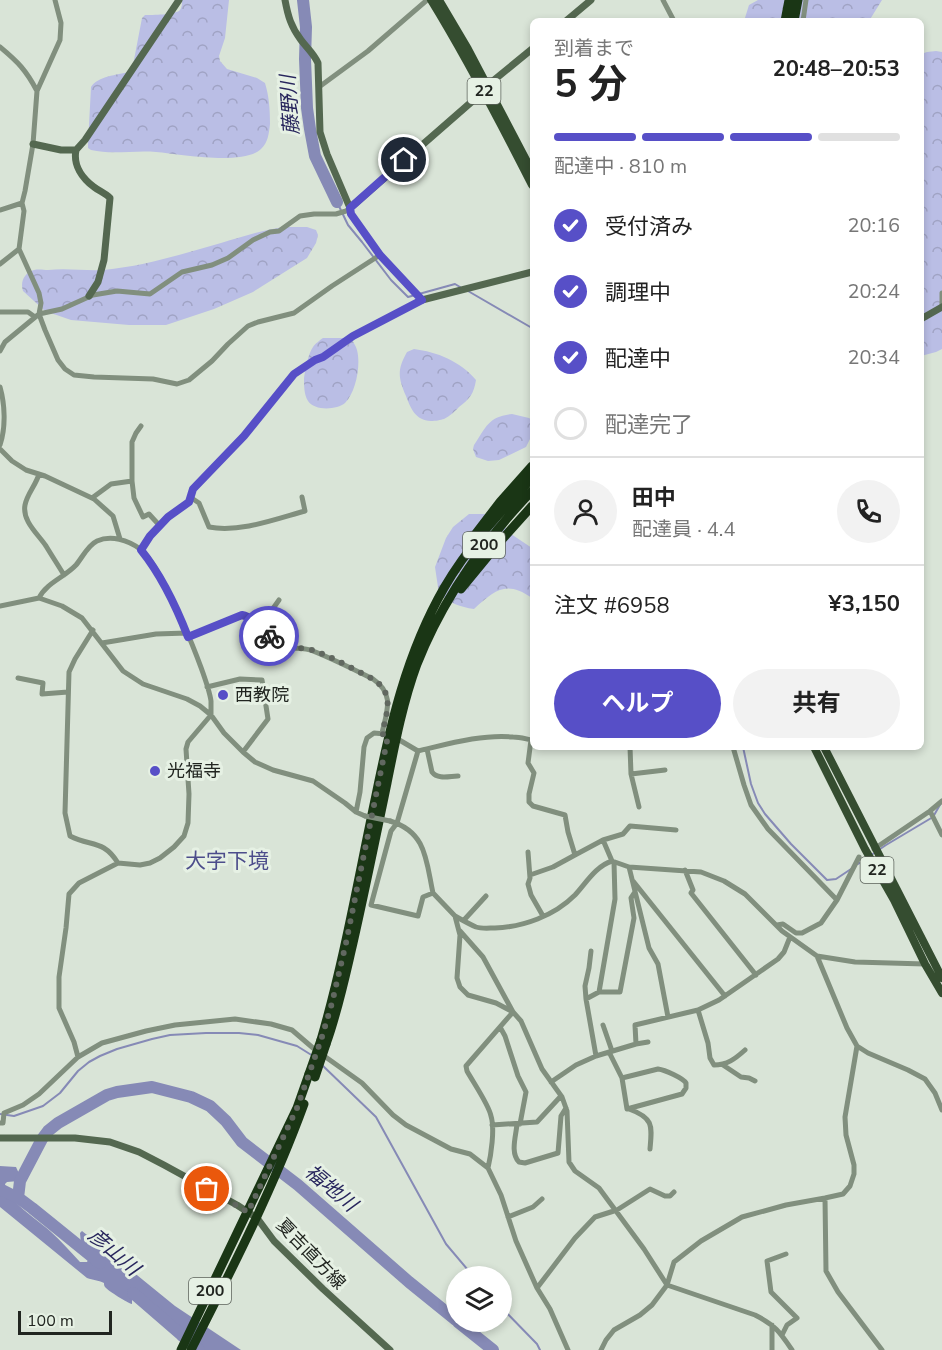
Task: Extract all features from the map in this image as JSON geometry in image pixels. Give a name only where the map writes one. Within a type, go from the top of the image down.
[{"type":"highway","points":[[785,18],[787,0]]},
{"type":"highway","points":[[795,18],[798,0]]},
{"type":"highway","points":[[444,587],[458,559],[480,527],[530,468]]},
{"type":"highway","name":"200","points":[[181,1350],[248,1212],[261,1196],[283,1149],[324,1042],[336,1018],[389,736],[400,691],[418,642],[444,587],[498,515],[530,480]]},
{"type":"highway","name":"200","points":[[389,736],[404,706],[417,664],[445,606],[476,556],[530,493]]},
{"type":"highway","points":[[445,606],[530,508]]},
{"type":"highway","name":"200","points":[[191,1350],[257,1218],[261,1196]]},
{"type":"main road","name":"22","points":[[429,0],[486,88],[530,181]]},
{"type":"main road","name":"22","points":[[439,0],[530,167]]},
{"type":"main road","name":"22","points":[[816,750],[942,993]]},
{"type":"main road","name":"22","points":[[826,750],[939,966],[942,978]]},
{"type":"street","points":[[55,0],[61,23],[60,40],[36,91],[33,144],[22,202],[24,211],[19,249],[39,293],[41,303],[37,315],[58,360],[65,369],[74,375],[94,377],[153,379],[177,384],[189,380],[248,326],[294,313],[380,255]]},
{"type":"street","points":[[89,296],[98,282],[104,260],[110,198],[85,179],[77,168],[74,158],[76,150],[179,0]]},
{"type":"street","points":[[285,0],[288,18],[318,63],[320,132],[351,214],[380,255],[422,300]]},
{"type":"street","points":[[320,87],[368,51],[429,0]]},
{"type":"street","points":[[570,18],[591,0]]},
{"type":"street","points":[[663,0],[672,18]]},
{"type":"street","points":[[803,18],[806,0]]},
{"type":"street","points":[[0,47],[21,64],[36,91]]},
{"type":"street","points":[[0,351],[5,342],[37,315],[62,309],[89,296],[117,291],[150,294],[182,272],[212,265],[228,258],[254,240],[270,232],[279,231],[300,216],[336,214],[346,211],[530,51]]},
{"type":"street","points":[[33,144],[61,150],[76,150]]},
{"type":"street","points":[[0,210],[22,202]]},
{"type":"street","points":[[0,264],[19,249]]},
{"type":"street","points":[[141,550],[150,536],[168,517],[189,502],[193,489],[244,436],[294,374],[353,336],[422,300],[530,272]]},
{"type":"street","points":[[924,317],[942,307],[942,293]]},
{"type":"street","points":[[0,312],[28,312],[37,315]]},
{"type":"street","points":[[0,387],[4,406],[0,447],[12,461],[26,470],[92,498],[113,516],[120,539]]},
{"type":"street","points":[[141,426],[132,442],[134,498],[143,517],[149,514],[160,526]]},
{"type":"street","points":[[39,474],[25,503],[25,511],[30,526],[64,575]]},
{"type":"street","points":[[92,498],[111,484],[132,481]]},
{"type":"street","points":[[190,497],[199,503],[209,527],[216,528],[256,525],[305,511],[302,497]]},
{"type":"street","points":[[39,598],[42,591],[75,567],[91,545],[97,541],[120,539],[141,550],[152,563],[168,592],[203,674],[211,700],[211,715],[188,742],[186,748],[189,794],[188,823],[184,836],[160,858],[140,865],[118,863],[80,883],[69,894],[59,977],[59,1008],[78,1057]]},
{"type":"street","points":[[0,606],[39,598],[62,606],[82,618],[123,671],[143,684],[187,699],[200,706],[255,762],[313,782],[356,812],[398,823],[414,833],[423,848],[432,893],[455,916],[476,927],[511,928],[529,923],[572,897],[600,866],[613,861],[629,867],[701,872],[724,881],[745,894],[790,937],[818,956],[855,962],[939,966]]},
{"type":"street","points":[[260,627],[279,600]]},
{"type":"street","points":[[102,644],[156,634],[187,635],[242,615],[250,618],[279,646],[311,650],[380,684],[389,702],[389,736]]},
{"type":"street","points":[[93,630],[69,672],[65,813],[70,836],[76,840],[105,847],[118,863]]},
{"type":"street","points":[[18,678],[43,683],[42,694],[68,692]]},
{"type":"street","points":[[207,687],[240,679],[262,680],[268,719],[243,752]]},
{"type":"street","points":[[356,812],[364,747],[367,738],[374,733],[389,736],[418,751],[488,738],[514,737],[530,740]]},
{"type":"street","points":[[427,749],[432,772],[435,775],[458,776]]},
{"type":"street","points":[[530,750],[528,763],[534,772],[529,802],[533,806],[565,815],[575,855]]},
{"type":"street","points":[[630,750],[631,774],[639,807]]},
{"type":"street","points":[[734,750],[751,805],[768,829],[837,900]]},
{"type":"street","points":[[418,751],[398,823],[392,831],[371,905],[418,916],[423,897],[432,893]]},
{"type":"street","points":[[631,774],[665,770]]},
{"type":"street","points":[[868,853],[942,801]]},
{"type":"street","points":[[930,811],[942,835]]},
{"type":"street","points":[[530,875],[553,867],[603,840],[623,834],[630,826],[676,830]]},
{"type":"street","points":[[599,992],[615,899],[613,861],[603,840]]},
{"type":"street","points":[[528,852],[530,875],[528,884],[531,895],[543,916]]},
{"type":"street","points":[[777,925],[783,924],[796,933],[802,933],[821,923],[837,900],[859,857]]},
{"type":"street","points":[[629,867],[649,948],[658,964],[668,1017]]},
{"type":"street","points":[[685,870],[693,890],[691,893],[756,975]]},
{"type":"street","points":[[632,879],[725,996]]},
{"type":"street","points":[[586,999],[599,992],[620,992],[633,918],[631,898],[635,892]]},
{"type":"street","points":[[464,920],[486,896]]},
{"type":"street","points":[[455,916],[460,935],[457,978],[460,987],[468,995],[496,1003],[513,1012]]},
{"type":"street","points":[[459,928],[483,957],[513,1012],[521,1021],[542,1069],[561,1096],[566,1108],[570,1162],[574,1171],[599,1188],[617,1210],[667,1285],[755,1315],[782,1335],[792,1350]]},
{"type":"street","points":[[636,1044],[635,1025],[698,1010],[725,996],[778,959],[784,952],[790,937]]},
{"type":"street","points":[[591,951],[585,986],[596,1056]]},
{"type":"street","points":[[818,956],[847,1028],[857,1046],[925,1079],[935,1093],[942,1110]]},
{"type":"street","points":[[698,1010],[710,1058],[714,1065],[723,1065],[745,1050]]},
{"type":"street","points":[[488,1168],[491,1158],[491,1115],[466,1071],[466,1066],[513,1012]]},
{"type":"street","points":[[0,1123],[3,1123],[4,1113],[23,1105],[39,1094],[78,1057],[102,1043],[175,1025],[235,1019],[271,1024],[292,1030],[362,1083],[406,1125],[451,1149],[470,1154],[488,1168],[501,1195],[516,1241],[568,1350]]},
{"type":"street","points":[[603,1026],[621,1078],[627,1109]]},
{"type":"street","points":[[500,1027],[526,1092],[514,1153],[515,1159],[525,1163],[558,1153],[561,1116],[566,1108]]},
{"type":"street","points":[[551,1082],[576,1065],[596,1056],[648,1041]]},
{"type":"street","points":[[601,1350],[614,1330],[652,1305],[667,1285],[674,1262],[701,1241],[742,1217],[786,1205],[843,1194],[850,1186],[854,1165],[846,1135],[845,1117],[857,1046]]},
{"type":"street","points":[[723,1065],[741,1077],[755,1081]]},
{"type":"street","points":[[621,1078],[662,1069],[686,1083],[682,1094],[627,1109]]},
{"type":"street","points":[[492,1125],[537,1122],[561,1096]]},
{"type":"street","points":[[627,1109],[649,1121],[652,1126],[651,1149]]},
{"type":"street","name":"夏吉直方線","points":[[0,1138],[75,1138],[110,1142],[139,1152],[257,1218],[274,1241],[322,1290],[390,1350]]},
{"type":"street","points":[[537,1287],[575,1238],[595,1218],[617,1210],[650,1189],[665,1196],[670,1196],[674,1192]]},
{"type":"street","points":[[825,1198],[826,1271],[838,1292],[882,1350]]},
{"type":"street","points":[[508,1217],[533,1207],[542,1199]]},
{"type":"street","points":[[782,1335],[788,1325],[797,1318],[771,1292],[767,1261],[786,1254]]},
{"type":"street","points":[[771,1325],[772,1350]]},
{"type":"green space","points":[[182,0],[229,0],[220,61],[227,69],[257,78],[265,83],[270,124],[265,144],[252,154],[226,158],[156,152],[91,150],[88,144],[91,87],[103,78],[129,72],[133,65],[142,18],[145,15],[177,12],[181,8]]},
{"type":"green space","points":[[758,0],[882,0],[871,18],[745,18],[749,5]]},
{"type":"green space","points":[[942,52],[942,349],[924,355],[924,53]]},
{"type":"green space","points":[[284,227],[307,227],[316,230],[318,235],[316,243],[307,258],[253,292],[214,309],[166,325],[129,325],[71,320],[45,311],[23,291],[24,278],[34,270],[104,270],[134,266]]},
{"type":"green space","points":[[323,338],[351,338],[358,356],[357,378],[349,398],[345,403],[331,408],[315,407],[307,399],[305,390],[304,375],[307,362],[314,346]]},
{"type":"green space","points":[[414,349],[448,358],[476,380],[469,398],[444,419],[431,421],[417,416],[401,384],[402,364],[407,352]]},
{"type":"green space","points":[[512,414],[530,419],[530,439],[526,447],[499,460],[488,461],[476,457],[474,445],[485,428],[493,420]]},
{"type":"green space","points":[[469,514],[489,514],[496,516],[511,534],[530,547],[530,597],[515,589],[501,590],[495,592],[474,609],[455,604],[439,594],[435,567],[446,538],[453,527]]},
{"type":"shaded area","points":[[0,1166],[16,1167],[20,1176],[19,1181],[5,1184],[11,1197],[54,1235],[80,1262],[87,1262],[90,1256],[81,1244],[80,1233],[82,1231],[175,1306],[241,1350],[193,1350],[178,1340],[167,1325],[165,1318],[130,1292],[128,1293],[132,1304],[110,1291],[104,1283],[87,1278],[0,1207]]},
{"type":"waterway","name":"藤野川","points":[[303,0],[306,27],[307,108],[310,129],[315,156],[337,202]]},
{"type":"waterway","points":[[337,202],[348,225],[391,280],[408,297],[455,284],[460,287]]},
{"type":"waterway","points":[[468,291],[530,327]]},
{"type":"waterway","points":[[744,750],[758,803],[791,844],[827,880],[836,879],[851,869]]},
{"type":"waterway","points":[[858,864],[933,817],[941,803]]},
{"type":"waterway","points":[[0,1114],[14,1116],[43,1106],[60,1093],[78,1071],[89,1062],[117,1049],[170,1035],[206,1033],[258,1035],[297,1046],[313,1056]]},
{"type":"waterway","points":[[321,1064],[376,1117],[446,1244],[465,1266]]},
{"type":"waterway","name":"福地川","points":[[18,1198],[20,1181],[42,1139],[58,1123],[107,1095],[117,1092],[152,1087],[191,1097],[210,1106],[226,1121],[242,1142],[298,1185],[446,1312]]},
{"type":"waterway","name":"彦山川","points":[[0,1189],[20,1199],[100,1263]]},
{"type":"waterway","name":"彦山川","points":[[133,1293],[199,1350]]},
{"type":"waterway","points":[[512,1318],[540,1350]]},
{"type":"waterway","name":"福地川","points":[[470,1332],[493,1350]]},
{"type":"way so far","points":[[207,1189],[248,1212],[297,1108],[332,1003],[388,736],[382,734],[389,702],[380,684],[311,650],[279,646],[269,636]]},
{"type":"place","name":"西教院","points":[[223,695]]},
{"type":"place","name":"光福寺","points":[[155,771]]},
{"type":"district","name":"大字下境","points":[[227,861]]},
{"type":"route","points":[[269,636],[250,618],[242,615],[188,637],[168,592],[152,563],[141,550],[150,536],[168,517],[189,502],[193,489],[244,436],[294,374],[353,336],[422,300],[380,255],[351,214],[350,208],[404,160]]}]
